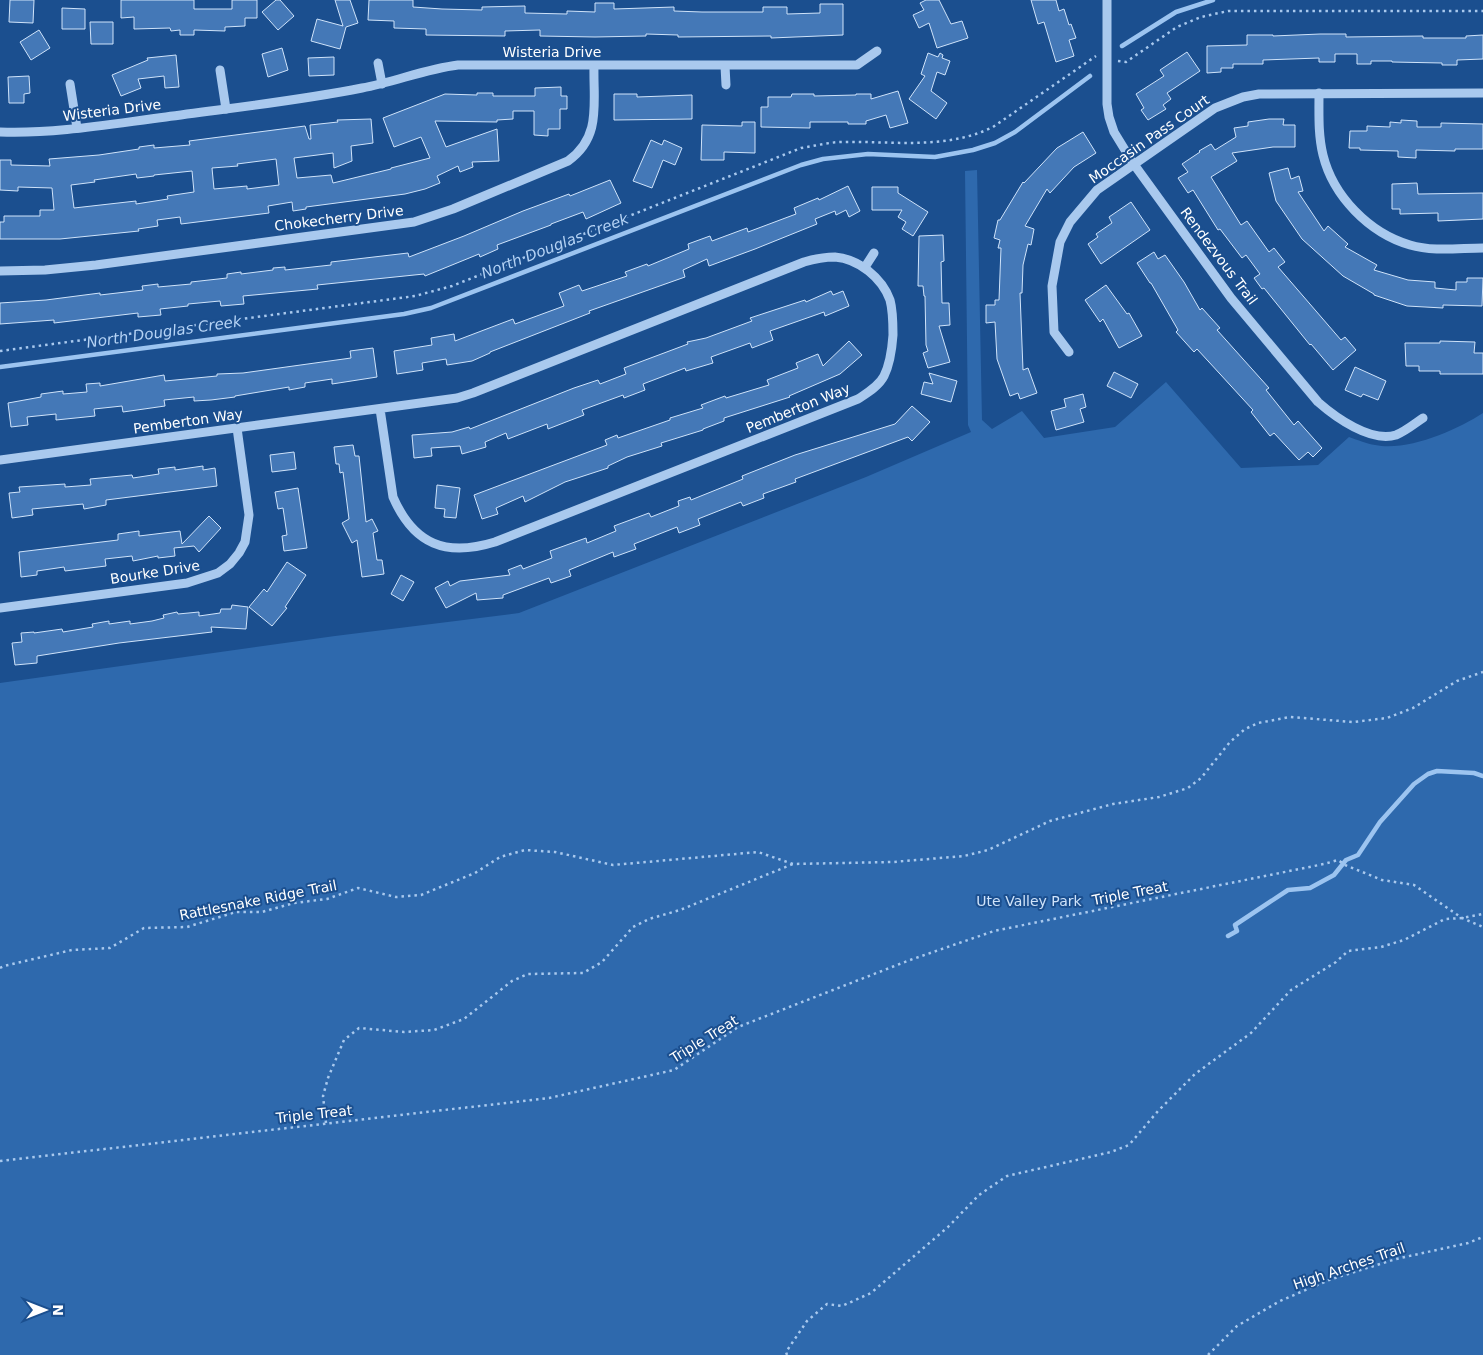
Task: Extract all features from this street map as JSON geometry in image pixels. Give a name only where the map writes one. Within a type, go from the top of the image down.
[{"type":"street","name":"Rendezvous Trail","points":[[1108,0],[1107,104],[1108,117],[1114,132],[1133,163],[1232,298],[1318,402],[1334,416],[1353,427],[1370,433],[1389,436],[1408,429],[1423,418]]},
{"type":"street","name":"Wisteria Drive","points":[[0,132],[48,132],[226,109],[382,84],[427,70],[458,65],[856,66],[877,50]]},
{"type":"street","points":[[378,63],[382,84]]},
{"type":"street","name":"Chokecherry Drive","points":[[0,271],[45,270],[96,265],[396,225],[430,218],[568,161],[578,154],[586,145],[591,133],[594,66]]},
{"type":"street","points":[[725,66],[726,86]]},
{"type":"street","points":[[220,70],[226,109]]},
{"type":"street","points":[[70,84],[77,128]]},
{"type":"street","points":[[1319,93],[1322,154],[1337,189],[1362,218],[1377,230],[1410,246],[1428,248],[1483,248]]},
{"type":"street","name":"Moccasin Pass Court","points":[[1069,352],[1054,332],[1052,286],[1060,242],[1070,222],[1097,190],[1133,163],[1215,108],[1227,102],[1259,94],[1483,93]]},
{"type":"street","points":[[865,267],[874,253]]},
{"type":"street","name":"Pemberton Way","points":[[0,460],[237,428],[380,409],[448,400],[473,393],[804,262],[820,258],[836,257],[865,267],[878,280],[890,299],[893,314],[892,346],[887,381],[839,408],[479,547],[450,549],[422,538],[409,525],[393,497],[380,409]]},
{"type":"street","name":"Bourke Drive","points":[[0,608],[187,582],[218,573],[238,561],[245,542],[248,515],[237,428]]},
{"type":"street","points":[[417,546],[422,538]]},
{"type":"path","points":[[1118,61],[1126,62],[1176,27],[1201,17],[1228,11],[1483,11]]},
{"type":"path","points":[[0,351],[416,296],[452,286],[801,148],[841,142],[936,143],[960,140],[980,134],[993,128],[1089,60],[1100,55]]},
{"type":"path","name":"Rattlesnake Ridge Trail","points":[[0,968],[72,950],[110,948],[144,928],[187,927],[236,912],[262,912],[294,903],[327,899],[358,888],[396,897],[421,895],[475,874],[500,857],[525,850],[556,852],[612,865],[758,852],[793,864],[893,862],[964,856],[988,850],[1050,821],[1113,804],[1159,797],[1188,788],[1201,778],[1230,742],[1245,729],[1258,723],[1290,717],[1354,722],[1388,718],[1414,708],[1457,681],[1483,672]]},
{"type":"path","name":"Triple Treat","points":[[0,1161],[549,1098],[674,1070],[738,1027],[910,960],[994,931],[1338,860],[1345,865],[1382,880],[1414,884],[1462,918]]},
{"type":"path","points":[[326,1123],[323,1096],[328,1078],[344,1040],[359,1028],[404,1032],[434,1030],[464,1018],[512,981],[528,974],[583,973],[602,962],[633,927],[649,918],[680,910],[793,864]]},
{"type":"path","points":[[787,1355],[786,1352],[807,1321],[827,1304],[842,1306],[871,1292],[948,1227],[978,1194],[1007,1176],[1111,1152],[1129,1145],[1158,1111],[1194,1074],[1251,1034],[1291,990],[1336,962],[1348,951],[1404,940],[1445,918],[1462,918],[1483,914]]},
{"type":"path","points":[[1462,918],[1483,927]]},
{"type":"path","name":"High Arches Trail","points":[[1208,1355],[1237,1326],[1280,1300],[1329,1280],[1396,1259],[1468,1243],[1483,1236]]},
{"type":"green space","name":"Ute Valley Park","points":[[977,170],[982,420],[992,429],[1022,411],[1044,438],[1115,427],[1166,382],[1241,468],[1318,465],[1349,437],[1375,445],[1402,445],[1431,438],[1460,426],[1483,413],[1483,1355],[0,1355],[0,683],[335,636],[519,613],[866,477],[971,432],[968,425],[965,171]]},
{"type":"building","points":[[10,0],[34,0],[33,23],[9,22]]},
{"type":"building","points":[[121,0],[194,0],[194,9],[232,9],[232,0],[257,0],[257,18],[245,18],[245,26],[225,27],[225,31],[194,30],[194,35],[180,35],[180,30],[171,31],[170,28],[134,29],[134,17],[121,18]]},
{"type":"building","points":[[276,0],[280,0],[294,16],[278,30],[262,12]]},
{"type":"building","points":[[335,0],[350,0],[358,23],[346,27],[340,49],[311,41],[317,19],[343,26]]},
{"type":"building","points":[[369,0],[413,0],[413,7],[442,9],[482,10],[482,7],[525,6],[525,13],[567,14],[567,11],[595,12],[595,3],[614,3],[614,9],[674,7],[674,11],[702,12],[763,12],[763,7],[787,7],[787,14],[820,13],[820,4],[843,4],[843,35],[771,38],[771,36],[678,37],[678,35],[646,34],[646,36],[595,37],[540,36],[540,30],[505,31],[505,36],[426,35],[426,29],[394,28],[394,21],[368,20]]},
{"type":"building","points":[[926,0],[939,0],[951,24],[962,21],[968,38],[937,48],[929,23],[919,28],[913,15],[924,10],[920,3]]},
{"type":"building","points":[[1031,0],[1056,0],[1059,11],[1064,9],[1076,38],[1069,40],[1074,56],[1056,62],[1044,22],[1038,24]]},
{"type":"building","points":[[62,8],[85,9],[85,29],[62,29]]},
{"type":"building","points":[[90,22],[113,22],[113,44],[91,44]]},
{"type":"building","points":[[39,30],[50,48],[31,60],[20,42]]},
{"type":"building","points":[[1346,34],[1346,37],[1423,36],[1423,38],[1466,38],[1466,36],[1483,35],[1483,59],[1457,60],[1457,65],[1392,61],[1371,61],[1371,64],[1357,64],[1357,54],[1335,54],[1335,62],[1319,62],[1319,58],[1263,60],[1263,64],[1233,64],[1233,68],[1221,68],[1221,72],[1207,73],[1207,46],[1247,45],[1247,35]]},
{"type":"building","points":[[282,48],[288,70],[268,77],[262,54]]},
{"type":"building","points":[[1187,52],[1200,71],[1167,93],[1171,99],[1163,105],[1166,109],[1148,120],[1141,110],[1144,108],[1136,94],[1164,76],[1160,70]]},
{"type":"building","points":[[928,53],[938,57],[940,53],[943,55],[942,58],[950,61],[945,75],[937,72],[931,91],[947,103],[936,119],[909,99],[925,76],[921,74]]},
{"type":"building","points":[[176,55],[179,87],[165,88],[164,76],[138,79],[141,88],[121,96],[112,75],[148,60],[147,58]]},
{"type":"building","points":[[334,57],[334,75],[309,76],[308,58]]},
{"type":"building","points":[[29,76],[30,93],[24,94],[24,103],[9,103],[8,77]]},
{"type":"building","points":[[561,87],[561,96],[567,96],[567,109],[560,109],[560,129],[548,129],[548,136],[534,135],[534,111],[513,111],[513,119],[497,120],[497,122],[435,121],[446,147],[497,129],[499,161],[472,162],[473,167],[460,172],[458,166],[437,176],[440,183],[425,189],[405,194],[306,207],[306,209],[293,211],[292,202],[268,206],[269,213],[181,224],[180,217],[157,220],[158,226],[138,229],[139,231],[60,239],[0,239],[0,222],[4,222],[4,216],[40,216],[40,210],[54,210],[52,188],[18,187],[18,191],[0,190],[0,160],[11,160],[11,165],[50,166],[49,159],[99,155],[154,145],[154,148],[190,145],[189,141],[305,126],[309,139],[311,139],[310,125],[338,122],[337,120],[371,119],[373,143],[351,146],[352,161],[334,168],[333,153],[294,158],[297,178],[331,175],[333,183],[430,158],[421,137],[394,147],[383,118],[445,94],[477,95],[477,93],[493,93],[493,96],[535,96],[535,88]],"holes":[[[276,159],[279,185],[247,189],[247,186],[214,189],[212,168],[238,166],[237,164]],[[192,171],[194,192],[167,196],[168,199],[136,204],[136,201],[74,208],[71,185],[136,174],[137,178]]]},
{"type":"building","points":[[898,91],[908,123],[890,128],[886,115],[866,121],[866,124],[810,122],[810,128],[761,127],[761,107],[768,107],[768,97],[791,97],[792,94],[814,94],[814,96],[871,94],[871,99]]},
{"type":"building","points":[[614,94],[637,94],[637,97],[692,95],[692,119],[614,120]]},
{"type":"building","points":[[1284,119],[1283,125],[1295,125],[1295,147],[1273,147],[1232,153],[1237,161],[1211,177],[1241,225],[1247,221],[1269,252],[1274,248],[1285,262],[1278,267],[1341,340],[1345,337],[1356,350],[1333,370],[1310,345],[1264,288],[1262,289],[1254,278],[1260,274],[1246,255],[1242,258],[1220,229],[1218,230],[1193,190],[1188,193],[1178,178],[1188,172],[1182,164],[1199,151],[1211,144],[1215,150],[1236,137],[1234,128],[1248,126],[1248,122]]},
{"type":"building","points":[[1401,120],[1417,121],[1417,127],[1441,127],[1441,123],[1483,124],[1483,149],[1455,149],[1455,151],[1416,150],[1416,158],[1398,157],[1398,151],[1349,148],[1350,131],[1367,131],[1367,126],[1390,127],[1390,122],[1401,123]]},
{"type":"building","points":[[742,122],[755,122],[755,153],[724,152],[724,160],[701,160],[702,125],[742,126]]},
{"type":"building","points":[[1083,132],[1096,153],[1074,167],[1050,193],[1047,189],[1025,226],[1034,229],[1031,245],[1028,244],[1023,265],[1022,293],[1020,293],[1023,370],[1028,368],[1037,393],[1020,399],[1018,393],[1010,396],[997,359],[995,322],[986,323],[986,305],[995,305],[995,300],[999,300],[1001,248],[998,248],[1000,240],[994,238],[998,220],[1000,220],[1023,182],[1057,148]]},
{"type":"building","points":[[651,140],[662,145],[664,140],[682,148],[675,165],[663,160],[652,188],[633,181]]},
{"type":"building","points":[[1288,168],[1291,179],[1299,176],[1303,191],[1298,192],[1324,231],[1328,226],[1348,244],[1345,247],[1377,265],[1374,270],[1408,280],[1435,282],[1435,288],[1456,290],[1456,282],[1467,282],[1467,278],[1483,278],[1482,306],[1443,305],[1443,308],[1407,306],[1374,295],[1343,276],[1302,239],[1276,201],[1269,173]]},
{"type":"building","points":[[610,180],[621,203],[586,219],[583,212],[497,245],[498,249],[480,257],[479,254],[425,276],[424,274],[317,285],[318,289],[243,296],[244,304],[221,306],[220,301],[188,304],[188,306],[160,309],[161,315],[138,317],[138,313],[54,323],[54,320],[0,324],[0,303],[143,290],[142,286],[158,284],[158,287],[191,284],[191,282],[227,278],[227,274],[273,270],[273,268],[285,267],[285,270],[331,265],[331,262],[408,253],[409,257],[523,211],[569,194],[570,196]]},
{"type":"building","points":[[1417,183],[1418,194],[1483,193],[1483,219],[1438,221],[1438,213],[1400,214],[1400,209],[1392,209],[1392,184]]},
{"type":"building","points":[[848,186],[860,211],[849,217],[846,210],[836,215],[835,211],[815,219],[817,224],[755,249],[709,266],[707,259],[683,270],[685,277],[589,311],[590,313],[490,352],[472,361],[447,365],[446,359],[422,363],[423,370],[397,374],[394,351],[432,345],[431,338],[454,334],[455,341],[513,319],[515,324],[564,306],[559,293],[579,285],[582,291],[627,276],[625,272],[647,264],[648,266],[689,249],[688,244],[710,236],[712,241],[747,228],[748,232],[796,214],[794,208],[818,198],[819,200]]},
{"type":"building","points":[[872,187],[898,187],[898,193],[928,212],[913,236],[902,229],[906,222],[898,217],[902,210],[872,210]]},
{"type":"building","points":[[1131,202],[1150,230],[1101,264],[1088,244],[1098,237],[1096,234],[1112,223],[1109,217]]},
{"type":"building","points":[[943,235],[944,261],[941,262],[942,303],[949,303],[950,325],[939,326],[950,362],[928,368],[923,353],[928,351],[926,345],[925,296],[923,286],[918,286],[919,236]]},
{"type":"building","points":[[1154,252],[1158,259],[1165,255],[1184,282],[1200,310],[1202,308],[1220,328],[1217,330],[1269,388],[1266,390],[1294,425],[1298,421],[1322,448],[1313,457],[1308,452],[1299,460],[1274,433],[1270,436],[1251,412],[1253,410],[1197,349],[1194,352],[1176,332],[1178,330],[1151,283],[1137,263]]},
{"type":"building","points":[[1106,285],[1127,314],[1129,313],[1142,336],[1119,348],[1103,319],[1100,322],[1085,300]]},
{"type":"building","points":[[831,291],[833,295],[843,291],[849,306],[825,316],[824,312],[770,331],[773,340],[752,348],[750,343],[711,357],[713,363],[686,371],[685,368],[643,384],[645,390],[624,398],[623,395],[582,410],[584,415],[548,429],[547,424],[508,439],[506,433],[485,442],[486,447],[462,454],[460,446],[431,448],[432,456],[414,458],[412,435],[452,432],[469,427],[470,429],[574,388],[598,380],[600,384],[626,374],[624,368],[688,344],[687,342],[706,338],[752,321],[750,318],[805,300],[806,302]]},
{"type":"building","points":[[849,341],[862,355],[840,374],[790,397],[724,418],[724,421],[703,430],[661,443],[662,446],[627,457],[608,466],[608,468],[565,482],[525,502],[523,496],[496,508],[498,514],[482,519],[474,495],[607,445],[605,440],[617,435],[618,438],[670,420],[670,418],[703,408],[701,405],[725,396],[726,398],[769,385],[767,380],[798,368],[796,363],[818,354],[823,366]]},
{"type":"building","points":[[1440,341],[1475,342],[1474,353],[1483,353],[1483,374],[1440,374],[1440,371],[1419,371],[1419,366],[1406,366],[1405,343],[1440,343]]},
{"type":"building","points":[[373,348],[377,377],[332,384],[332,379],[305,383],[305,387],[289,390],[289,387],[211,400],[194,401],[194,397],[164,400],[165,406],[123,412],[122,406],[94,409],[95,416],[56,420],[56,414],[27,417],[28,425],[11,427],[8,403],[41,397],[41,394],[63,391],[63,394],[87,392],[86,384],[100,383],[100,386],[164,375],[165,381],[217,376],[217,374],[243,373],[351,358],[350,351]]},
{"type":"building","points":[[1355,367],[1386,381],[1378,400],[1363,394],[1361,397],[1345,390]]},
{"type":"building","points":[[1114,372],[1138,384],[1131,398],[1107,386]]},
{"type":"building","points":[[929,373],[957,381],[951,402],[921,394],[924,382],[933,384]]},
{"type":"building","points":[[1083,394],[1086,407],[1080,409],[1084,422],[1056,430],[1051,411],[1066,407],[1064,399]]},
{"type":"building","points":[[912,406],[930,422],[912,441],[908,437],[795,479],[796,482],[763,494],[764,498],[743,506],[741,502],[698,519],[700,525],[679,533],[677,527],[634,544],[636,549],[614,557],[613,552],[569,570],[571,576],[551,583],[549,578],[503,595],[503,598],[477,600],[476,593],[446,608],[435,588],[448,581],[450,586],[460,581],[510,575],[508,570],[521,565],[523,569],[552,558],[550,551],[586,538],[587,543],[616,531],[614,526],[649,513],[651,517],[679,506],[678,501],[690,497],[691,500],[743,479],[742,476],[795,455],[895,424]]},
{"type":"building","points":[[353,445],[355,456],[359,456],[366,522],[372,519],[378,531],[373,533],[377,560],[382,560],[384,574],[362,577],[357,540],[352,543],[342,523],[349,519],[343,472],[340,473],[339,464],[336,464],[334,447]]},
{"type":"building","points":[[294,452],[296,469],[272,472],[270,455]]},
{"type":"building","points":[[203,466],[203,470],[215,468],[217,486],[106,500],[106,505],[84,509],[83,504],[32,509],[33,515],[12,518],[9,493],[20,492],[19,487],[65,484],[65,487],[91,485],[90,479],[132,475],[133,478],[159,474],[158,469],[175,467],[175,470]]},
{"type":"building","points":[[437,485],[460,488],[456,518],[444,517],[445,509],[435,508]]},
{"type":"building","points":[[298,488],[307,548],[284,551],[282,536],[287,535],[283,508],[278,509],[275,492]]},
{"type":"building","points":[[209,516],[221,528],[199,552],[194,546],[174,548],[175,556],[158,558],[158,556],[133,561],[132,556],[105,559],[106,566],[65,571],[64,567],[37,571],[37,575],[21,577],[19,552],[118,540],[118,534],[139,531],[139,536],[180,531],[182,544]]},
{"type":"building","points":[[287,562],[306,575],[285,607],[287,608],[272,626],[249,607],[264,589],[267,592]]},
{"type":"building","points":[[401,575],[414,582],[403,601],[391,594]]},
{"type":"building","points":[[232,605],[248,607],[246,629],[211,627],[212,632],[119,643],[37,656],[37,663],[15,665],[12,643],[22,642],[21,633],[62,629],[63,632],[93,627],[92,624],[109,621],[109,624],[130,621],[130,624],[164,618],[163,615],[177,612],[178,614],[199,612],[199,616],[220,613],[221,609],[231,609]]},
{"type":"waterway","name":"North Douglas Creek","points":[[1122,46],[1176,12],[1213,0]]},
{"type":"waterway","name":"North Douglas Creek","points":[[0,367],[404,314],[431,308],[801,165],[823,159],[868,154],[935,157],[973,150],[995,143],[1015,132],[1090,76]]},
{"type":"waterway","points":[[1228,936],[1237,931],[1235,925],[1288,890],[1310,888],[1334,875],[1346,860],[1358,855],[1380,822],[1414,784],[1428,774],[1437,771],[1474,773],[1483,776]]}]
